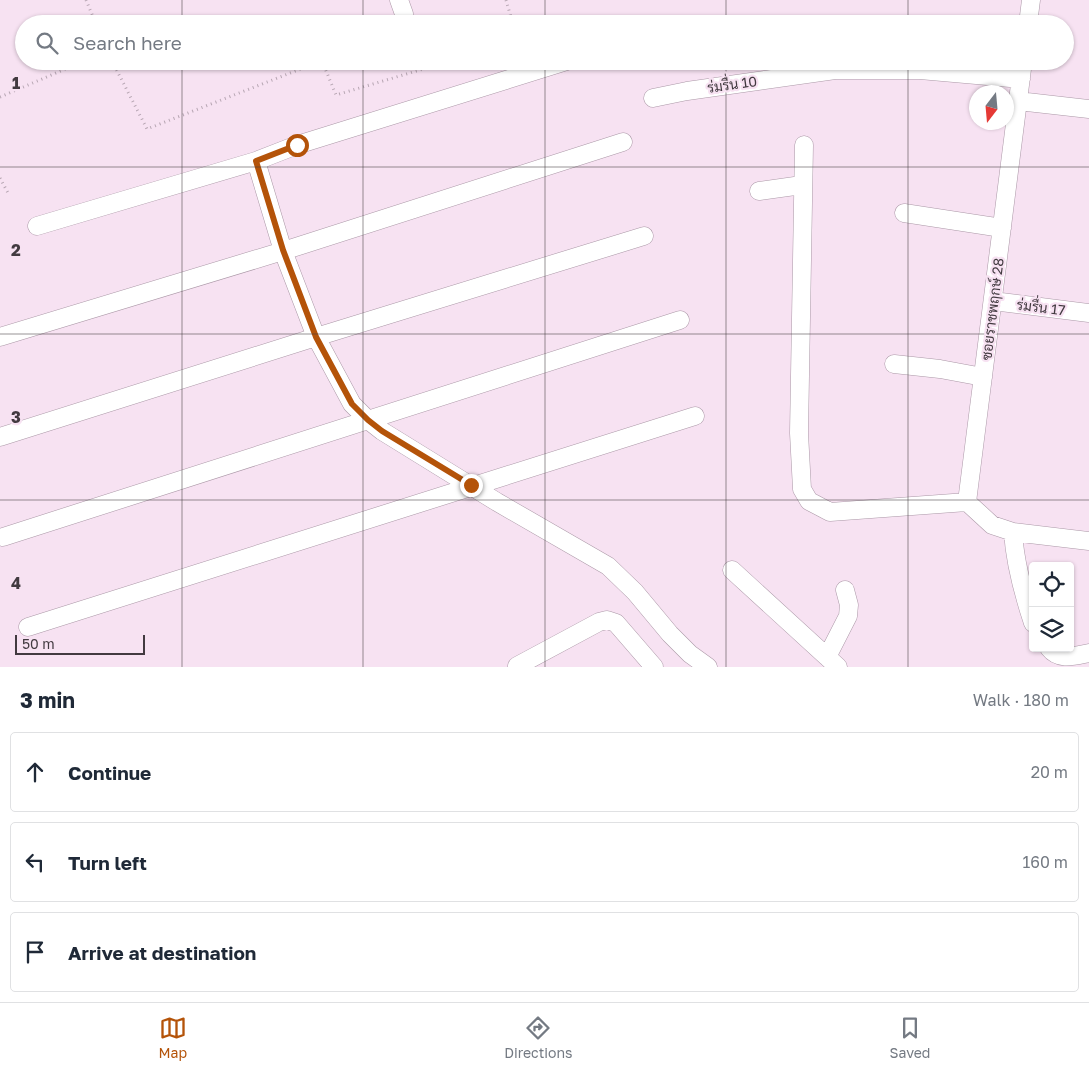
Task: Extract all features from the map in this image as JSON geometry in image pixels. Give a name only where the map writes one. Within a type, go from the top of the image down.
[{"type":"street","points":[[1029,15],[1031,0]]},
{"type":"street","points":[[37,226],[256,161],[297,145],[538,70]]},
{"type":"street","name":"ร่มรื่น 10","points":[[653,98],[687,91],[835,70],[920,70],[1021,80]]},
{"type":"street","name":"ซอยราชพฤกษ์ 28","points":[[967,502],[1022,70]]},
{"type":"street","points":[[1018,101],[1089,109]]},
{"type":"street","points":[[0,337],[283,250],[623,142]]},
{"type":"street","points":[[804,145],[799,433],[802,488],[809,501],[830,512],[967,502],[992,525],[1013,532],[1089,542]]},
{"type":"street","points":[[256,161],[283,250],[316,337],[352,404],[382,431],[608,566],[635,592],[670,634],[690,654],[708,667]]},
{"type":"street","points":[[759,191],[802,185]]},
{"type":"street","points":[[904,213],[1002,228]]},
{"type":"street","points":[[0,436],[644,236]]},
{"type":"street","name":"ร่มรื่น 17","points":[[992,301],[1089,313]]},
{"type":"street","points":[[3,537],[680,320]]},
{"type":"street","points":[[894,364],[940,369],[983,377]]},
{"type":"street","points":[[28,627],[471,485],[695,416]]},
{"type":"street","points":[[1013,532],[1015,563],[1029,611]]},
{"type":"street","points":[[732,570],[833,662],[848,616],[849,605],[845,590]]},
{"type":"street","points":[[517,666],[599,622],[607,620],[616,623],[654,667]]},
{"type":"street","points":[[1052,652],[1065,657],[1089,654]]},
{"type":"path","points":[[86,0],[92,15]]},
{"type":"path","points":[[506,0],[510,15]]},
{"type":"path","points":[[0,97],[63,70]]},
{"type":"path","points":[[117,70],[147,129],[299,70]]},
{"type":"path","points":[[326,70],[336,95],[420,70]]},
{"type":"path","points":[[0,178],[8,193]]},
{"type":"route","points":[[297,145],[256,161],[283,250],[316,337],[352,404],[359,412],[382,431],[471,485]]}]
